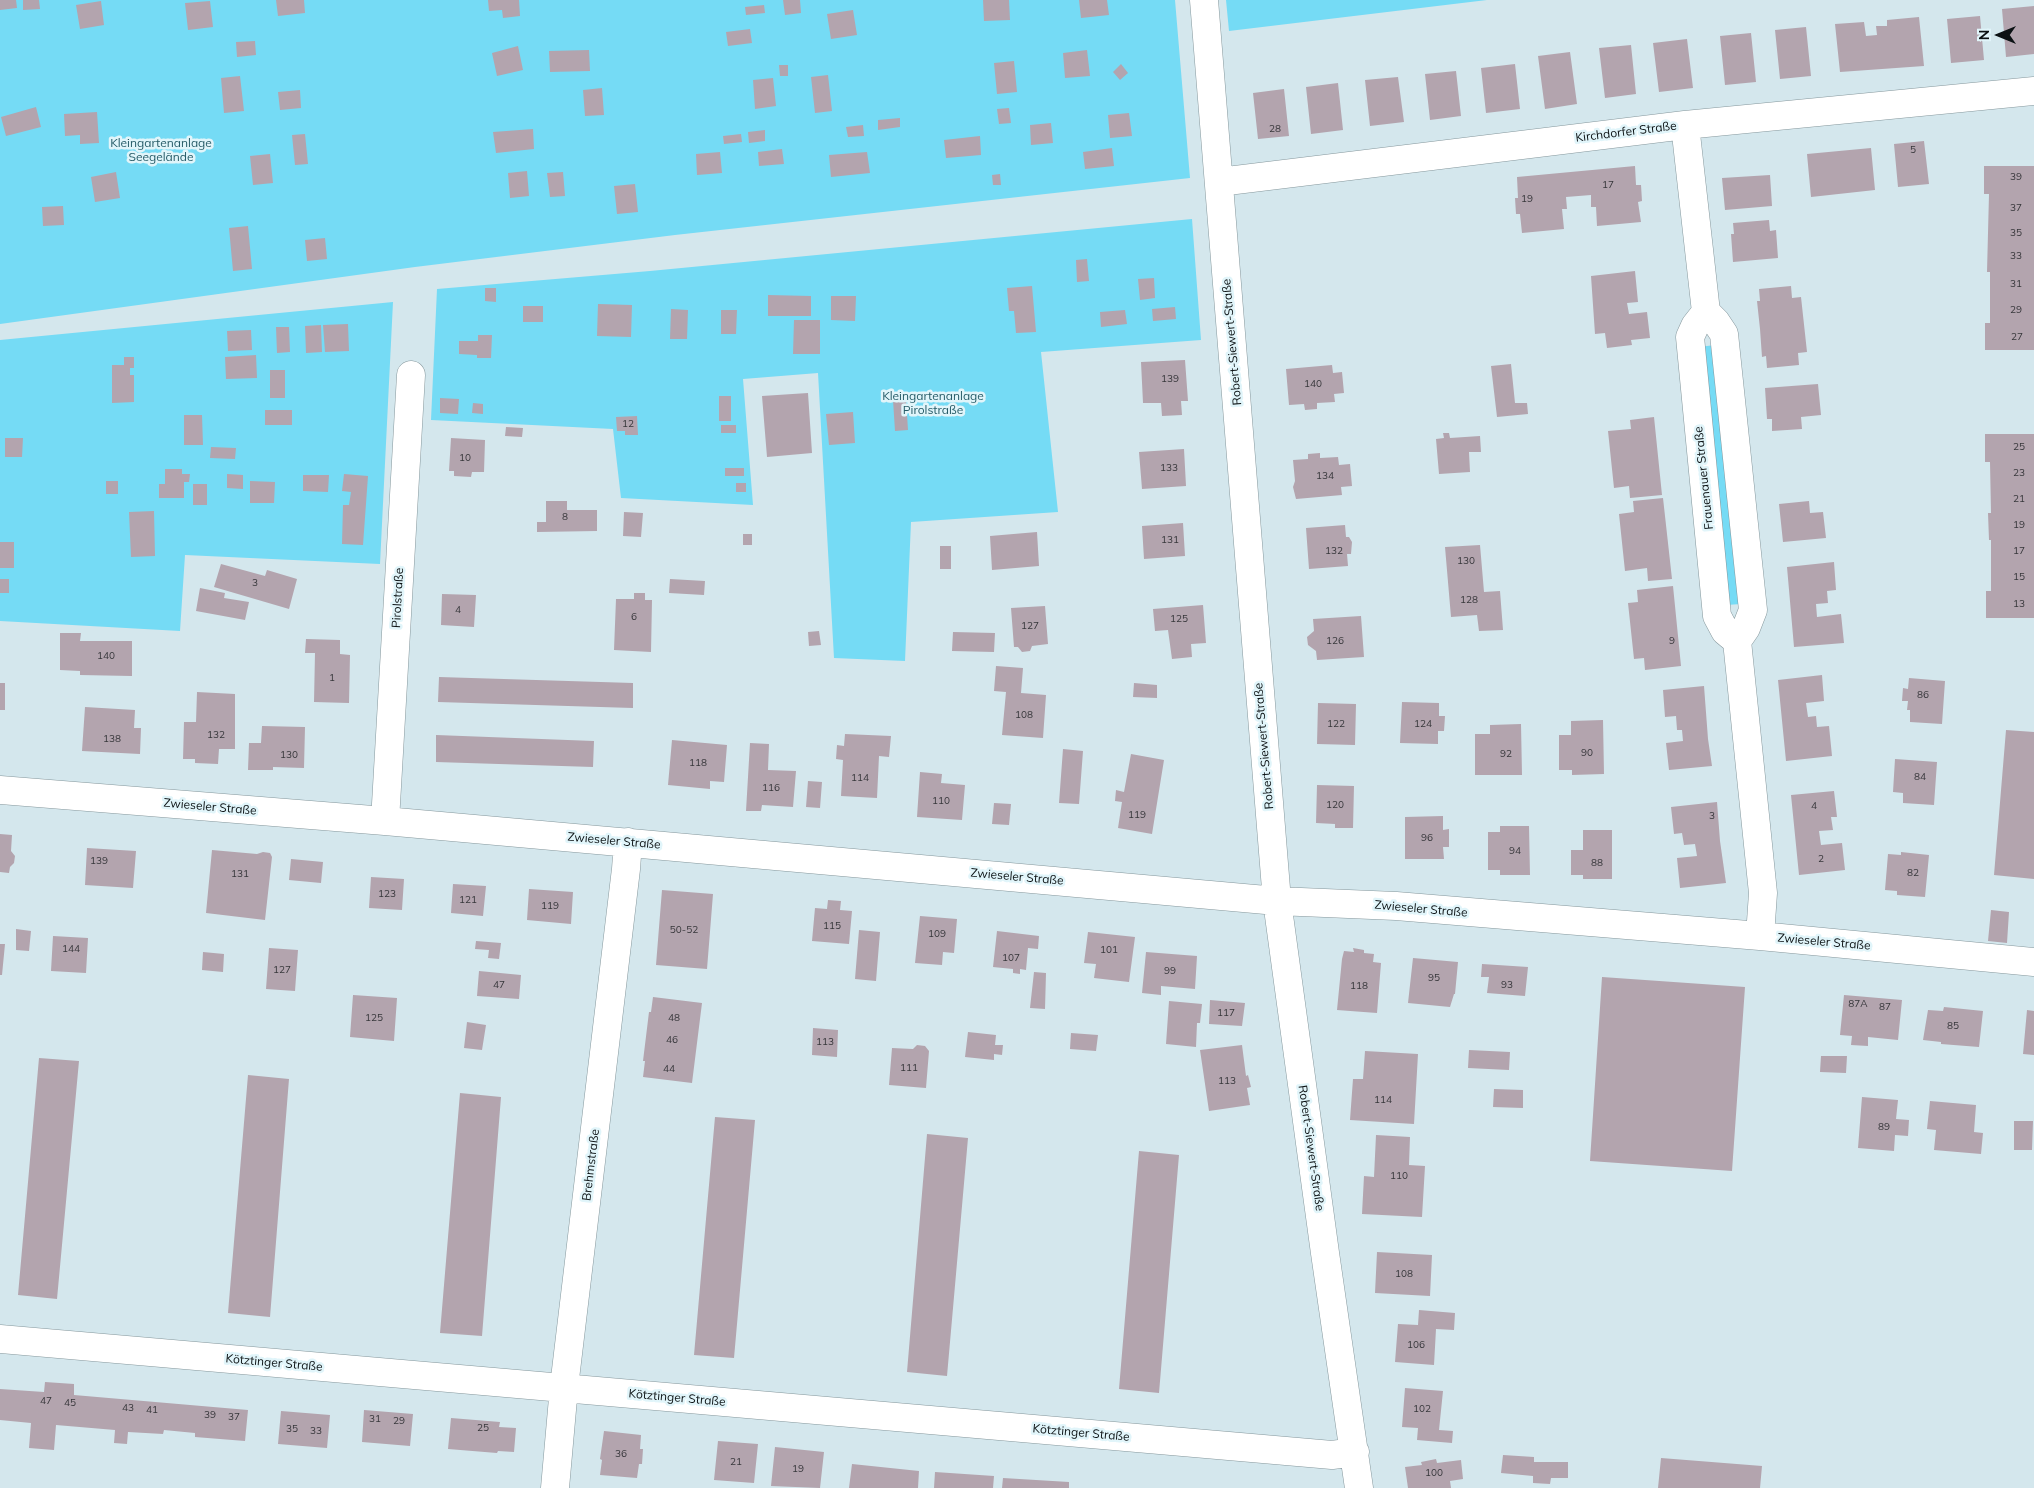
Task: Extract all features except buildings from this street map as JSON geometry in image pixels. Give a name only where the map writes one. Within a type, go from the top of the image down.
[{"type":"street","name":"Robert-Siewert-Straße","points":[[1204,0],[1277,900],[1359,1488]]},
{"type":"street","name":"Kirchdorfer Straße","points":[[1219,182],[1685,125],[2034,91]]},
{"type":"street","points":[[1685,125],[1706,312],[1724,334],[1753,610],[1746,628],[1737,641],[1763,893],[1760,936]]},
{"type":"street","name":"Frauenauer Straße","points":[[1706,312],[1695,326],[1690,337],[1717,616],[1725,631],[1737,641]]},
{"type":"street","name":"Pirolstraße","points":[[386,821],[411,375]]},
{"type":"street","name":"Zwieseler Straße","points":[[0,790],[386,821],[1277,900],[1386,906],[1760,936],[2034,962]]},
{"type":"street","name":"Brehmstraße","points":[[555,1488],[564,1387],[628,842]]},
{"type":"street","name":"Kötztinger Straße","points":[[0,1339],[1332,1455],[1355,1452]]},
{"type":"green space","name":"Kleingartenanlage Seegelände","points":[[0,0],[1175,0],[1190,178],[675,235],[415,267],[0,324]]},
{"type":"green space","points":[[1226,0],[1487,0],[1229,31]]},
{"type":"green space","name":"Kleingartenanlage Pirolstraße","points":[[1192,219],[1201,340],[1041,352],[1058,512],[911,522],[905,661],[834,658],[818,373],[743,379],[753,505],[621,498],[613,429],[431,420],[437,289],[650,271]]},
{"type":"green space","points":[[393,302],[380,564],[185,555],[180,631],[0,621],[0,340]]},
{"type":"green space","points":[[1715,345],[1741,604],[1726,605],[1699,347]]}]
